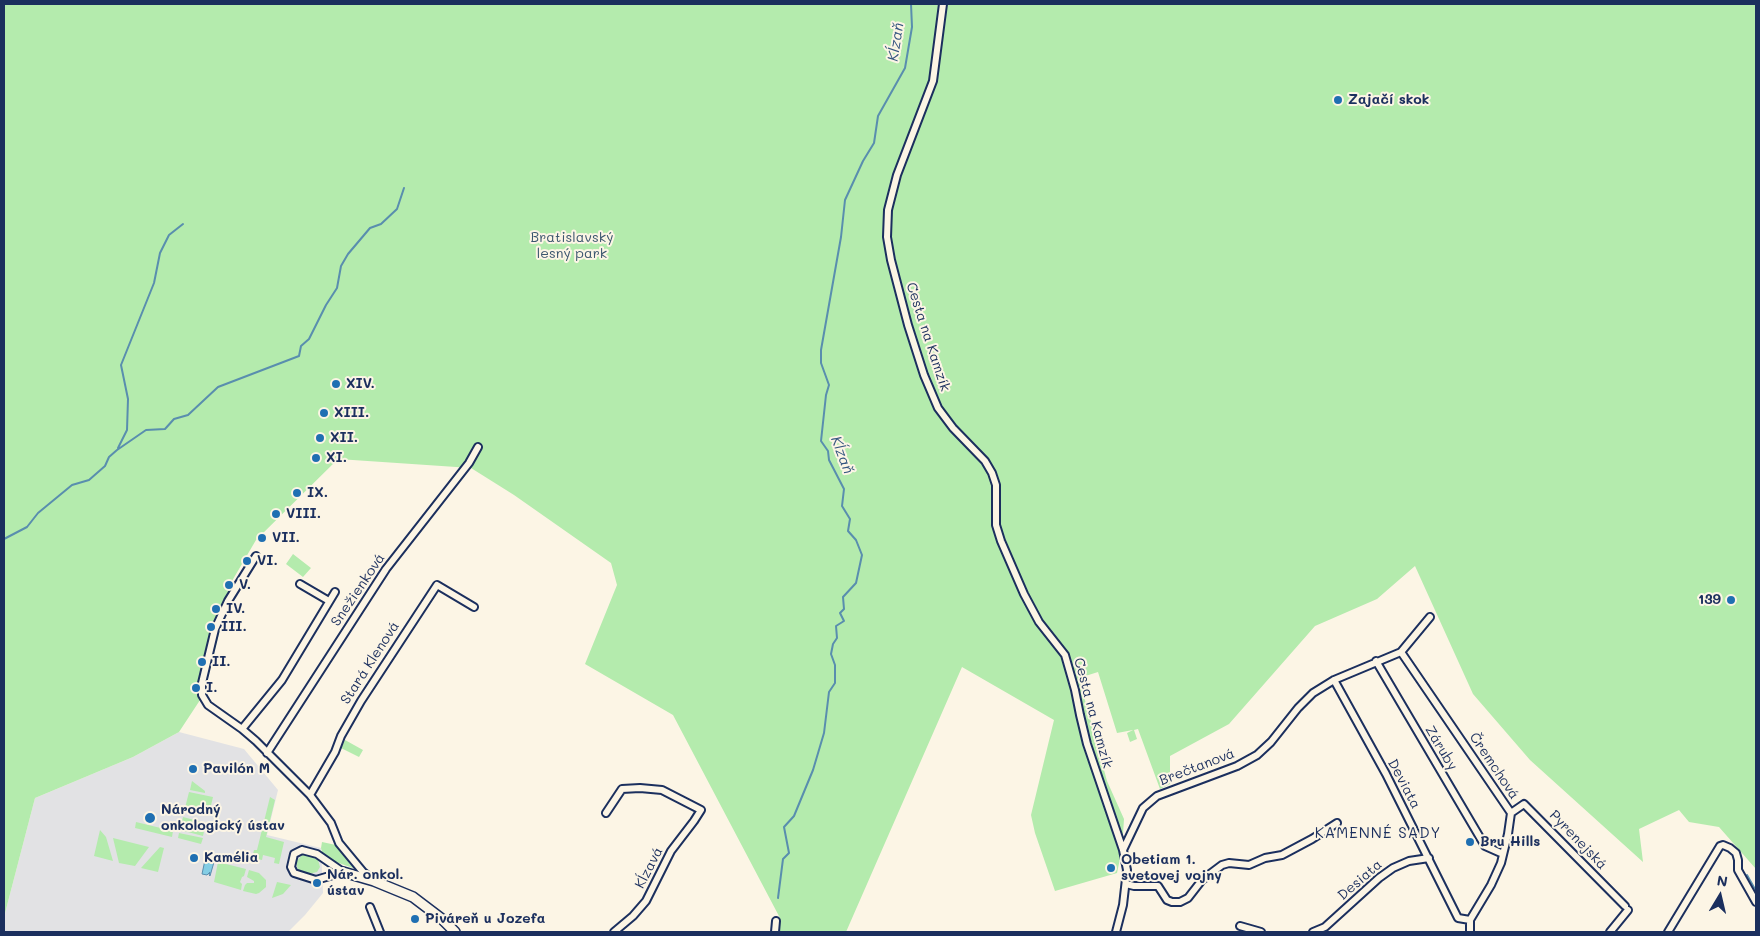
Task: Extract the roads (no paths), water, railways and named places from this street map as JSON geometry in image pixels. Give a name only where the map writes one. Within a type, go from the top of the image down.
[{"type":"street","name":"Cesta na Kamzík","points":[[943,4],[933,81],[898,175],[888,210],[887,237],[891,260],[910,333],[938,408],[953,428],[985,461],[992,473],[996,485],[996,525],[1001,541],[1024,594],[1040,622],[1064,655],[1076,690],[1087,744],[1123,850]]},
{"type":"street","name":"Snežienková","points":[[267,753],[381,575],[468,463],[478,447]]},
{"type":"street","points":[[256,556],[228,602],[215,630],[201,689],[202,695],[208,705],[242,729],[310,796],[331,823],[340,843],[362,872],[374,881]]},
{"type":"street","points":[[300,584],[329,601]]},
{"type":"street","name":"Stará Klenová","points":[[310,796],[336,752],[341,736],[361,701],[437,585],[474,606]]},
{"type":"street","points":[[242,729],[282,680],[334,592]]},
{"type":"street","points":[[1401,652],[1430,617]]},
{"type":"street","name":"Brečtanová","points":[[1123,850],[1143,808],[1157,796],[1237,766],[1256,755],[1271,742],[1305,701],[1320,688],[1376,661],[1401,652]]},
{"type":"street","name":"Čremchová","points":[[1401,652],[1511,813],[1503,854],[1491,885],[1470,920]]},
{"type":"street","name":"Záruby","points":[[1376,661],[1485,846],[1503,854]]},
{"type":"street","name":"Deviata","points":[[1334,680],[1386,774],[1458,918],[1470,920]]},
{"type":"street","name":"Kĺzavá","points":[[606,813],[622,788],[662,790],[701,810],[671,851],[646,901],[633,916],[614,932]]},
{"type":"street","name":"Pyrenejská","points":[[1511,813],[1524,804],[1626,908],[1610,932]]},
{"type":"street","points":[[1126,884],[1158,886],[1167,900],[1176,903],[1182,902],[1188,898],[1202,880],[1222,865],[1229,863],[1249,865],[1265,858],[1282,855],[1338,823]]},
{"type":"street","points":[[1668,932],[1720,846],[1727,846],[1736,853],[1738,870],[1756,902]]},
{"type":"street","points":[[344,872],[316,880],[294,874],[291,867],[294,854],[302,850],[317,854],[344,872],[374,881],[418,900],[455,932]]},
{"type":"street","points":[[1116,932],[1126,884],[1127,870],[1123,850]]},
{"type":"street","name":"Desiata","points":[[1313,932],[1332,922],[1379,878],[1393,868],[1409,861],[1429,858]]},
{"type":"street","points":[[370,907],[380,932]]},
{"type":"street","points":[[1470,920],[1470,932]]},
{"type":"street","points":[[775,932],[776,921]]},
{"type":"street","points":[[1240,926],[1261,932]]},
{"type":"water","points":[[205,860],[214,862],[210,876],[210,872],[207,875],[202,874]]},
{"type":"waterway","name":"Kĺzaň","points":[[778,898],[783,859],[789,853],[784,827],[794,816],[813,770],[824,733],[829,692],[835,683],[835,665],[831,654],[833,644],[837,638],[836,626],[844,621],[840,613],[844,609],[843,597],[856,583],[862,555],[856,540],[848,531],[850,519],[842,506],[844,489],[829,460],[828,451],[821,441],[826,395],[829,385],[821,363],[821,350],[841,237],[845,200],[863,161],[874,143],[878,116],[905,68],[912,27],[911,4]]},
{"type":"waterway","points":[[4,539],[27,527],[38,513],[72,485],[89,480],[105,466],[109,457],[146,430],[165,429],[174,419],[188,415],[218,387],[299,356],[301,346],[309,339],[337,288],[341,266],[348,254],[370,228],[381,224],[397,209],[404,188]]},
{"type":"waterway","points":[[118,448],[127,430],[128,399],[121,365],[154,283],[160,253],[169,235],[183,224]]},
{"type":"waterway","points":[[1747,875],[1756,891]]},
{"type":"place","name":"Zajačí skok","points":[[1338,100]]},
{"type":"place","name":"XIV.","points":[[336,384]]},
{"type":"place","name":"XIII.","points":[[324,413]]},
{"type":"place","name":"XII.","points":[[320,438]]},
{"type":"place","name":"XI.","points":[[316,458]]},
{"type":"place","name":"IX.","points":[[297,493]]},
{"type":"place","name":"VIII.","points":[[276,514]]},
{"type":"place","name":"VII.","points":[[262,538]]},
{"type":"place","name":"VI.","points":[[247,561]]},
{"type":"place","name":"V.","points":[[229,585]]},
{"type":"place","name":"139","points":[[1731,600]]},
{"type":"place","name":"IV.","points":[[216,609]]},
{"type":"place","name":"III.","points":[[211,627]]},
{"type":"place","name":"II.","points":[[202,662]]},
{"type":"place","name":"I.","points":[[196,688]]},
{"type":"place","name":"Pavilón M","points":[[193,769]]},
{"type":"place","name":"Národný onkologický ústav","points":[[150,818]]},
{"type":"place","name":"Bru Hills","points":[[1470,842]]},
{"type":"place","name":"Kamélia","points":[[194,858]]},
{"type":"place","name":"Obetiam 1. svetovej vojny","points":[[1111,868]]},
{"type":"place","name":"Nár. onkol. ústav","points":[[317,883]]},
{"type":"place","name":"Piváreň u Jozefa","points":[[415,919]]},
{"type":"district","name":"KAMENNÉ SADY","points":[[1378,833]]},
{"type":"park label","name":"Bratislavský lesný park","points":[[572,246]]}]
